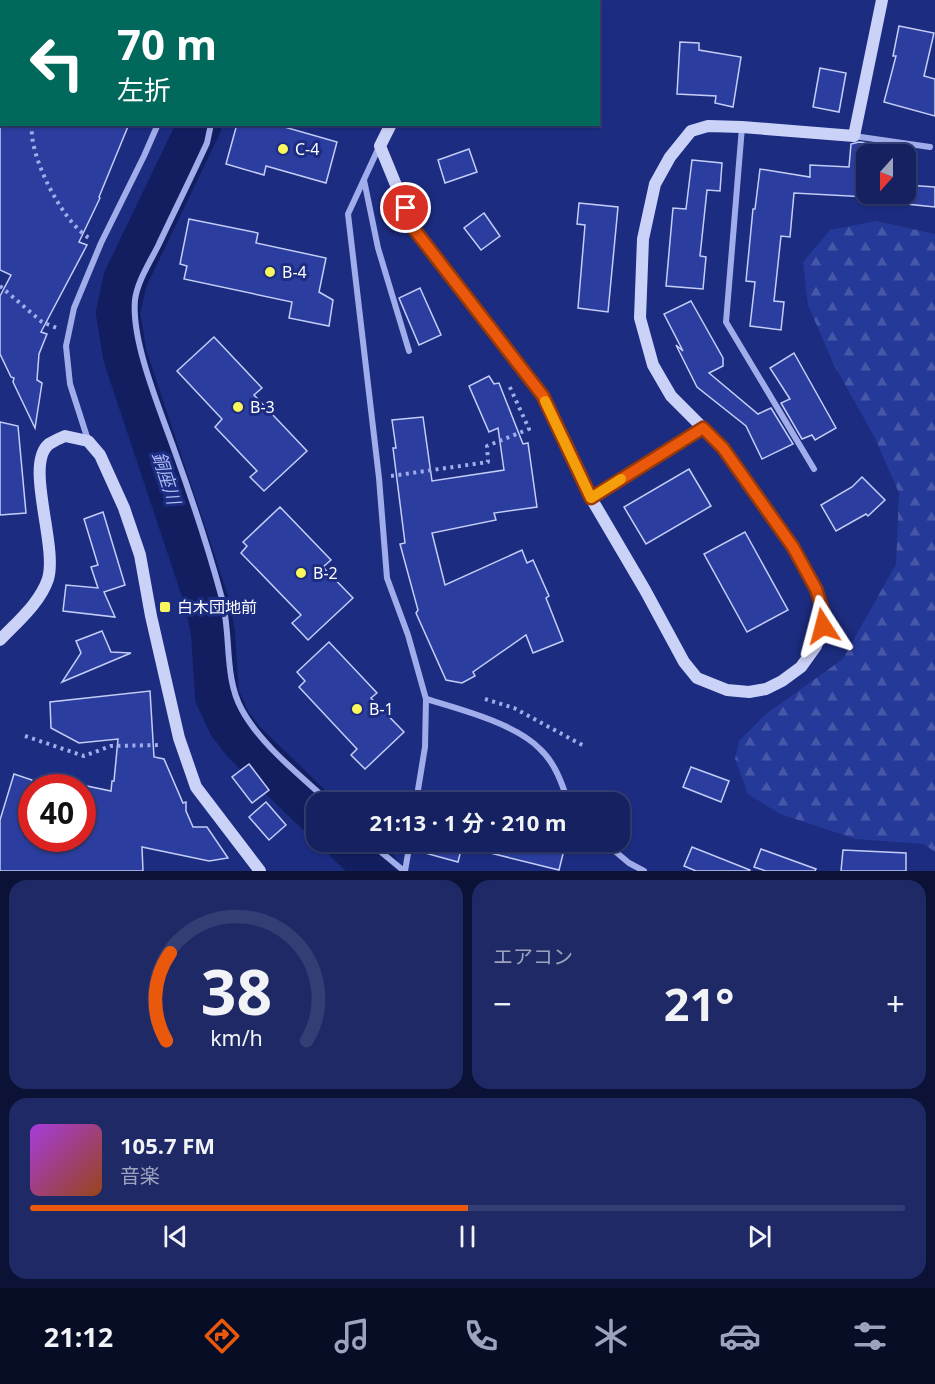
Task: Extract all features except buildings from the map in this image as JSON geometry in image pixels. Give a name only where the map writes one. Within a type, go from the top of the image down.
[{"type":"street","points":[[854,136],[882,0]]},
{"type":"street","points":[[157,126],[110,222],[74,308],[66,346],[70,384],[88,441],[100,455],[109,474],[124,508],[140,555],[150,616],[181,745],[196,787],[260,871]]},
{"type":"street","points":[[211,126],[207,143],[145,271],[135,298],[135,319],[147,372],[182,470],[221,596],[227,621],[232,677],[238,702],[255,731],[318,792]]},
{"type":"street","points":[[390,126],[348,214],[379,478],[387,578],[408,635],[426,699],[424,747],[417,792]]},
{"type":"street","points":[[380,146],[414,229],[543,396],[591,498],[684,662],[697,678],[727,690],[748,692],[766,689],[801,667],[816,646],[823,626],[823,611],[816,589],[793,547],[723,448],[671,396],[653,365],[640,318],[643,239],[655,184],[670,157],[691,131],[708,126],[854,136],[930,147]]},
{"type":"street","points":[[742,127],[726,322],[814,470]]},
{"type":"street","points":[[364,180],[378,248],[409,351]]},
{"type":"street","points":[[591,498],[703,428]]},
{"type":"street","points":[[0,640],[37,600],[49,576],[50,553],[39,478],[40,459],[48,445],[65,436],[88,441]]},
{"type":"street","points":[[426,699],[486,717],[526,738],[540,748],[552,764],[565,792]]},
{"type":"street","points":[[381,852],[405,871],[408,852]]},
{"type":"street","points":[[616,852],[644,871]]},
{"type":"path","points":[[32,126],[31,136],[44,175],[62,211],[79,232],[101,243]]},
{"type":"path","points":[[0,286],[42,322],[69,333]]},
{"type":"path","points":[[379,478],[488,462],[487,446],[528,429],[505,377]]},
{"type":"path","points":[[25,736],[84,756],[111,746],[181,745]]},
{"type":"green space","points":[[876,221],[935,234],[935,852],[924,844],[856,839],[780,814],[748,794],[735,759],[739,741],[766,714],[843,659],[896,564],[899,493],[874,436],[834,365],[808,305],[803,262],[830,230]]},
{"type":"waterway","name":"銅座川","points":[[199,126],[125,280],[118,313],[125,356],[207,602],[213,633],[217,696],[230,724],[244,742],[306,802]]},
{"type":"waterway","name":"銅座川","points":[[358,852],[378,871]]},
{"type":"slow traffic","points":[[545,401],[591,498],[621,479]]},
{"type":"place","name":"C-4","points":[[283,149]]},
{"type":"place","name":"B-4","points":[[270,272]]},
{"type":"place","name":"B-3","points":[[238,407]]},
{"type":"place","name":"B-2","points":[[301,573]]},
{"type":"place","name":"白木団地前","points":[[165,607]]},
{"type":"place","name":"B-1","points":[[357,709]]},
{"type":"route","points":[[406,208],[414,229],[543,396],[591,498],[703,428],[723,448],[793,547],[816,589],[823,611],[823,626]]}]
